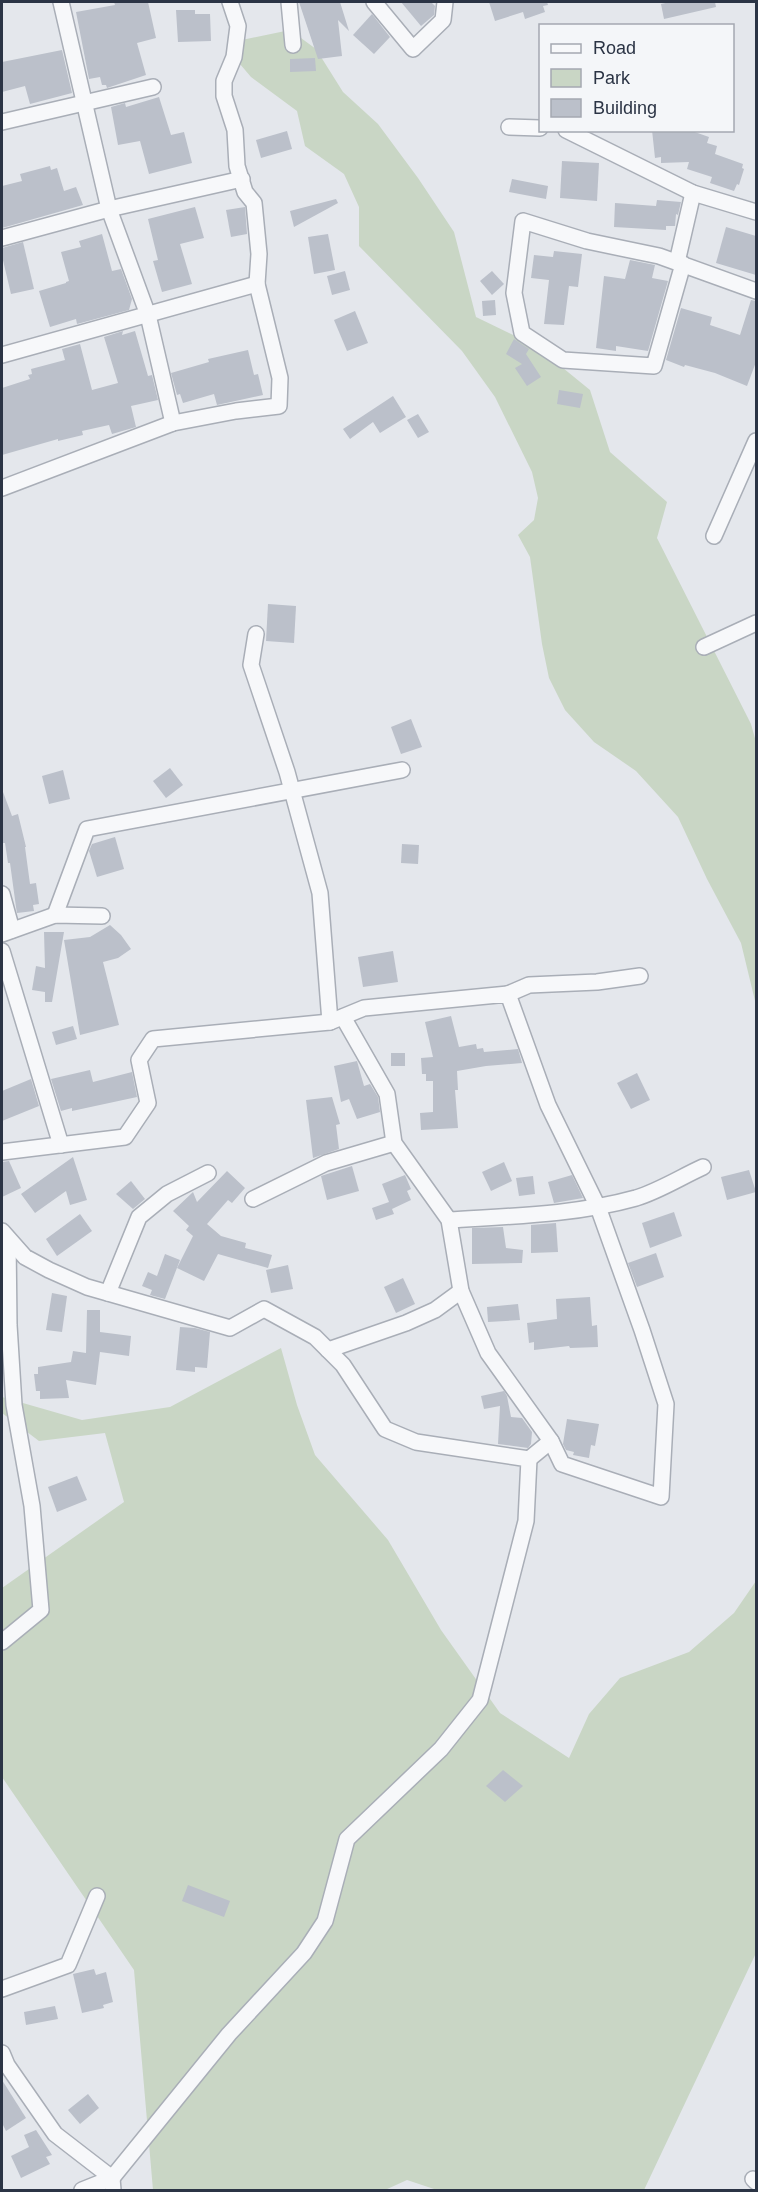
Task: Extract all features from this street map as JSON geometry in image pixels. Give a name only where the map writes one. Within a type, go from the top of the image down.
[{"type":"street","points":[[62,2],[109,209],[148,315],[173,423]]},
{"type":"street","points":[[2,488],[173,423],[236,411],[279,406],[280,378],[257,285],[259,254],[254,204],[245,192],[237,166],[235,130],[224,96],[225,81],[234,57],[238,26],[230,2]]},
{"type":"street","points":[[289,2],[293,45]]},
{"type":"street","points":[[375,2],[413,49],[443,20],[445,2]]},
{"type":"street","points":[[2,122],[153,87]]},
{"type":"street","points":[[509,127],[539,128]]},
{"type":"street","points":[[570,132],[693,193],[756,212]]},
{"type":"street","points":[[2,238],[109,209],[242,179]]},
{"type":"street","points":[[693,193],[680,263],[654,366],[563,360],[522,333],[514,293],[523,221],[587,241],[659,256],[680,263],[756,291]]},
{"type":"street","points":[[2,355],[257,285]]},
{"type":"street","points":[[714,536],[756,441]]},
{"type":"street","points":[[704,647],[756,623]]},
{"type":"street","points":[[256,634],[251,665],[292,790],[320,893],[337,1019],[387,1094],[394,1143],[449,1220],[461,1292],[488,1353],[551,1441],[562,1464],[661,1497],[666,1404],[598,1206],[548,1105],[508,994]]},
{"type":"street","points":[[55,915],[87,829],[402,770]]},
{"type":"street","points":[[2,894],[7,932],[55,915],[102,915]]},
{"type":"street","points":[[2,951],[61,1145]]},
{"type":"street","points":[[2,1152],[125,1137],[148,1103],[140,1060],[153,1039],[337,1019],[364,1008],[508,994],[529,985],[640,976]]},
{"type":"street","points":[[253,1199],[326,1162],[394,1143]]},
{"type":"street","points":[[449,1220],[551,1213],[598,1206],[638,1197],[703,1167]]},
{"type":"street","points":[[108,1293],[139,1217],[167,1194],[208,1173]]},
{"type":"street","points":[[5,1235],[25,1257],[87,1287],[230,1328],[264,1309],[315,1337],[343,1365],[385,1429],[416,1442],[529,1459],[551,1441]]},
{"type":"street","points":[[2,1642],[41,1610],[32,1506],[14,1405],[5,1323],[5,1235]]},
{"type":"street","points":[[328,1350],[406,1323],[435,1310],[461,1292]]},
{"type":"street","points":[[82,2190],[113,2184],[229,2034],[304,1953],[325,1921],[347,1839],[441,1749],[480,1700],[526,1521],[529,1459]]},
{"type":"street","points":[[2,1989],[68,1965],[97,1896]]},
{"type":"street","points":[[2,2053],[55,2134],[113,2184]]},
{"type":"green space","points":[[290,30],[316,49],[343,92],[378,124],[454,232],[476,317],[536,346],[590,390],[610,452],[667,502],[657,538],[751,724],[756,742],[756,1005],[741,943],[678,817],[636,771],[594,742],[565,710],[549,678],[530,557],[518,535],[534,520],[538,498],[532,472],[495,397],[462,351],[359,246],[359,207],[344,174],[305,146],[297,111],[251,77],[234,57],[237,41]]},
{"type":"green space","points":[[281,1348],[297,1405],[315,1455],[388,1540],[441,1630],[500,1713],[569,1758],[589,1714],[620,1678],[689,1652],[734,1613],[756,1581],[756,1953],[644,2190],[437,2190],[407,2180],[385,2190],[153,2190],[134,1970],[2,1777],[2,1588],[124,1502],[105,1433],[39,1441],[2,1413],[2,1397],[82,1420],[170,1407]]},
{"type":"building","points":[[114,2],[148,2],[156,38],[137,43],[146,75],[107,88],[106,85],[102,85],[100,77],[89,79],[76,12],[115,5]]},
{"type":"building","points":[[299,2],[340,2],[349,31],[338,20],[342,56],[318,59]]},
{"type":"building","points":[[401,2],[431,2],[435,6],[434,15],[421,26]]},
{"type":"building","points":[[489,2],[547,2],[548,5],[543,6],[545,12],[525,19],[523,12],[495,21]]},
{"type":"building","points":[[715,2],[716,7],[664,19],[661,4]]},
{"type":"building","points":[[176,10],[195,10],[195,14],[210,14],[211,41],[178,42]]},
{"type":"building","points":[[372,14],[390,37],[374,54],[353,35]]},
{"type":"building","points":[[62,50],[72,93],[30,104],[25,86],[2,92],[2,62]]},
{"type":"building","points":[[315,58],[316,71],[290,72],[290,59]]},
{"type":"building","points":[[159,97],[171,135],[184,132],[192,163],[149,174],[140,141],[118,145],[111,107],[125,103],[126,107]]},
{"type":"building","points":[[287,131],[292,149],[261,158],[256,140]]},
{"type":"building","points":[[652,132],[695,132],[709,137],[707,143],[717,146],[715,154],[743,164],[744,169],[739,185],[737,184],[734,191],[710,183],[712,177],[687,169],[689,162],[661,163],[661,157],[655,158]]},
{"type":"building","points":[[562,161],[599,163],[597,201],[560,198]]},
{"type":"building","points":[[50,166],[51,170],[57,168],[64,191],[76,187],[83,205],[2,228],[2,186],[22,181],[20,174]]},
{"type":"building","points":[[512,179],[548,186],[546,199],[509,192]]},
{"type":"building","points":[[336,199],[338,203],[294,227],[290,211]]},
{"type":"building","points":[[657,200],[681,202],[678,215],[676,214],[675,226],[666,226],[666,230],[614,227],[615,203],[656,206]]},
{"type":"building","points":[[195,207],[204,238],[180,244],[192,284],[162,292],[153,261],[158,260],[148,219]]},
{"type":"building","points":[[245,207],[247,234],[231,237],[226,210]]},
{"type":"building","points":[[726,227],[756,236],[756,275],[716,263]]},
{"type":"building","points":[[102,234],[112,271],[121,269],[132,299],[129,310],[77,324],[76,319],[50,327],[39,291],[69,281],[61,252],[81,247],[79,241]]},
{"type":"building","points":[[328,234],[335,270],[314,274],[308,237]]},
{"type":"building","points":[[23,242],[34,289],[11,294],[2,248]]},
{"type":"building","points":[[554,251],[582,254],[578,287],[569,286],[564,325],[544,324],[549,280],[531,278],[534,255],[553,257]]},
{"type":"building","points":[[630,260],[655,265],[652,278],[668,281],[648,351],[616,346],[616,351],[596,348],[604,276],[625,279]]},
{"type":"building","points":[[345,271],[350,290],[332,295],[327,276]]},
{"type":"building","points":[[492,271],[504,284],[492,295],[480,281]]},
{"type":"building","points":[[495,300],[496,315],[483,316],[482,301]]},
{"type":"building","points":[[751,300],[756,301],[756,362],[747,386],[715,373],[685,365],[684,367],[666,360],[681,308],[712,317],[710,325],[740,335]]},
{"type":"building","points":[[355,311],[368,343],[347,351],[334,320]]},
{"type":"building","points":[[123,331],[122,335],[135,331],[148,376],[152,375],[158,400],[131,406],[136,427],[112,434],[109,425],[82,431],[83,435],[58,441],[58,439],[2,455],[2,388],[30,379],[28,375],[32,374],[31,369],[65,360],[62,349],[80,344],[92,390],[118,383],[104,337]]},
{"type":"building","points":[[514,339],[529,349],[526,354],[541,377],[527,386],[515,368],[522,364],[506,354]]},
{"type":"building","points":[[248,350],[254,375],[258,374],[263,395],[217,405],[214,394],[183,403],[180,394],[177,395],[171,373],[209,362],[208,359]]},
{"type":"building","points":[[559,390],[583,394],[580,408],[557,404]]},
{"type":"building","points":[[393,396],[406,417],[380,433],[373,422],[350,439],[343,429]]},
{"type":"building","points":[[418,414],[429,432],[418,438],[407,420]]},
{"type":"building","points":[[268,604],[296,606],[294,643],[266,641]]},
{"type":"building","points":[[411,719],[422,747],[401,754],[391,727]]},
{"type":"building","points":[[170,768],[183,785],[166,798],[153,781]]},
{"type":"building","points":[[63,770],[70,799],[49,804],[42,776]]},
{"type":"building","points":[[2,792],[12,816],[18,814],[26,847],[30,884],[36,883],[39,904],[33,905],[34,911],[17,913],[10,863],[8,863],[5,843],[2,843]]},
{"type":"building","points":[[115,837],[124,869],[97,877],[89,851],[92,844]]},
{"type":"building","points":[[402,844],[419,845],[418,864],[401,863]]},
{"type":"building","points":[[110,925],[131,949],[118,958],[103,962],[119,1025],[80,1035],[64,940],[90,937]]},
{"type":"building","points":[[44,932],[64,932],[52,1002],[45,1002],[45,992],[32,990],[36,966],[45,968]]},
{"type":"building","points":[[393,951],[398,982],[363,987],[358,957]]},
{"type":"building","points":[[451,1016],[459,1047],[476,1044],[477,1049],[483,1048],[484,1052],[518,1049],[522,1063],[457,1071],[458,1090],[455,1090],[458,1128],[421,1130],[420,1113],[433,1112],[433,1081],[426,1081],[426,1074],[422,1074],[421,1058],[433,1057],[425,1022]]},
{"type":"building","points":[[73,1026],[77,1039],[56,1045],[52,1032]]},
{"type":"building","points":[[391,1053],[405,1053],[405,1066],[391,1066]]},
{"type":"building","points":[[357,1061],[364,1086],[370,1084],[378,1097],[380,1112],[357,1119],[349,1099],[341,1102],[334,1066]]},
{"type":"building","points":[[90,1070],[93,1082],[132,1072],[137,1097],[72,1111],[72,1108],[61,1111],[51,1079]]},
{"type":"building","points":[[637,1073],[650,1100],[631,1109],[617,1083]]},
{"type":"building","points":[[31,1079],[39,1106],[2,1121],[2,1091]]},
{"type":"building","points":[[332,1097],[340,1124],[336,1125],[339,1149],[313,1158],[306,1100]]},
{"type":"building","points":[[73,1157],[87,1200],[70,1205],[66,1191],[35,1213],[21,1194]]},
{"type":"building","points":[[9,1161],[21,1188],[2,1197],[2,1162]]},
{"type":"building","points":[[504,1162],[512,1181],[491,1191],[482,1172]]},
{"type":"building","points":[[352,1166],[359,1191],[327,1200],[321,1176]]},
{"type":"building","points":[[749,1170],[756,1192],[727,1200],[721,1177]]},
{"type":"building","points":[[227,1171],[245,1188],[232,1203],[228,1200],[207,1224],[221,1236],[246,1243],[245,1248],[272,1255],[268,1268],[218,1254],[204,1281],[177,1268],[193,1236],[186,1230],[189,1226],[173,1211],[193,1192],[197,1202]]},
{"type":"building","points":[[405,1175],[411,1189],[407,1191],[411,1200],[392,1209],[394,1214],[376,1220],[372,1208],[389,1202],[382,1184]]},
{"type":"building","points":[[572,1175],[583,1198],[554,1203],[548,1182]]},
{"type":"building","points":[[533,1176],[535,1194],[519,1196],[516,1178]]},
{"type":"building","points":[[131,1181],[145,1199],[133,1209],[116,1194]]},
{"type":"building","points":[[674,1212],[682,1236],[650,1248],[642,1223]]},
{"type":"building","points":[[80,1214],[92,1231],[57,1256],[46,1239]]},
{"type":"building","points":[[556,1223],[558,1252],[531,1253],[531,1225]]},
{"type":"building","points":[[503,1227],[506,1248],[523,1250],[522,1263],[472,1264],[472,1228]]},
{"type":"building","points":[[656,1253],[664,1277],[637,1287],[628,1263]]},
{"type":"building","points":[[165,1254],[180,1260],[165,1299],[150,1295],[152,1290],[142,1286],[148,1272],[157,1276]]},
{"type":"building","points":[[288,1265],[293,1289],[271,1293],[266,1270]]},
{"type":"building","points":[[403,1278],[415,1304],[396,1313],[384,1287]]},
{"type":"building","points":[[52,1293],[67,1296],[62,1332],[46,1330]]},
{"type":"building","points":[[590,1297],[592,1326],[597,1325],[598,1347],[570,1348],[569,1346],[534,1350],[534,1342],[529,1343],[527,1323],[557,1319],[556,1299]]},
{"type":"building","points":[[518,1304],[520,1320],[488,1322],[487,1307]]},
{"type":"building","points":[[87,1310],[100,1310],[100,1332],[131,1336],[129,1356],[100,1352],[96,1385],[66,1380],[69,1398],[40,1399],[40,1391],[36,1391],[34,1374],[38,1374],[38,1367],[71,1362],[73,1351],[86,1353]]},
{"type":"building","points":[[180,1327],[210,1332],[207,1368],[195,1367],[195,1372],[176,1370]]},
{"type":"building","points":[[504,1391],[511,1417],[522,1418],[532,1432],[531,1444],[528,1448],[498,1444],[500,1406],[484,1409],[481,1396]]},
{"type":"building","points":[[567,1419],[599,1424],[595,1446],[591,1445],[589,1458],[573,1455],[574,1452],[566,1450],[563,1444]]},
{"type":"building","points":[[77,1476],[87,1500],[57,1512],[48,1487]]},
{"type":"building","points":[[503,1770],[523,1786],[505,1802],[486,1786]]},
{"type":"building","points":[[188,1885],[230,1901],[224,1917],[182,1901]]},
{"type":"building","points":[[94,1969],[96,1975],[106,1972],[113,2002],[103,2005],[104,2008],[82,2013],[73,1974]]},
{"type":"building","points":[[55,2006],[58,2019],[26,2025],[24,2012]]},
{"type":"building","points":[[2,2080],[26,2118],[6,2131],[2,2123]]},
{"type":"building","points":[[88,2094],[99,2108],[80,2124],[68,2110]]},
{"type":"building","points":[[36,2130],[52,2155],[46,2157],[50,2164],[21,2178],[11,2156],[29,2147],[24,2135]]}]
